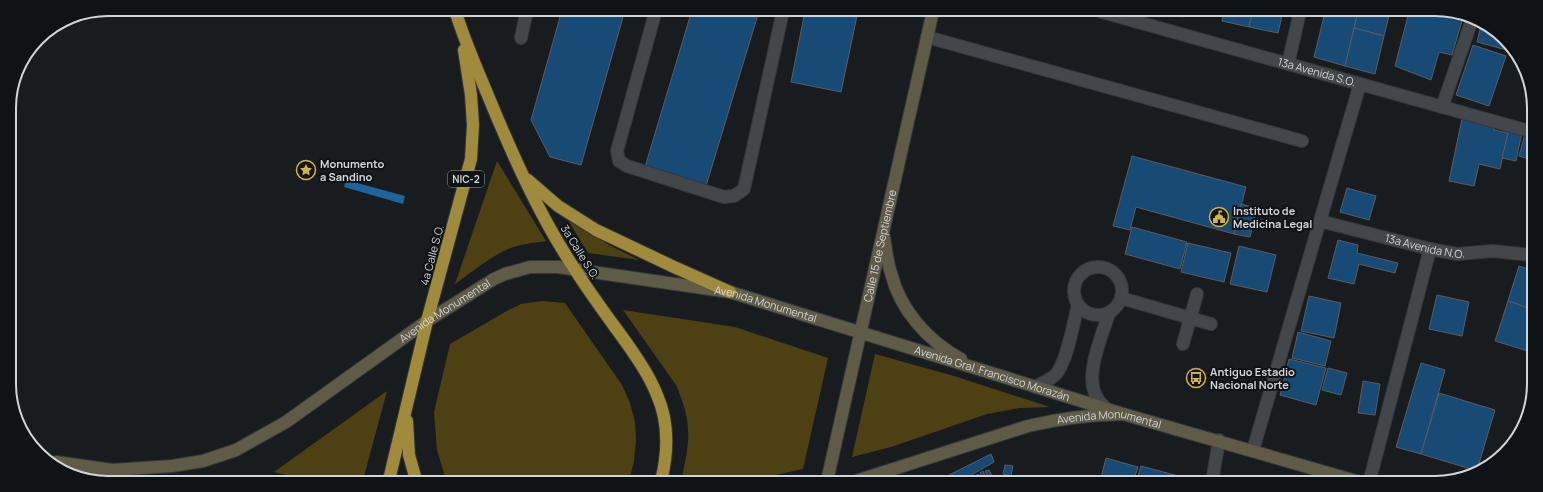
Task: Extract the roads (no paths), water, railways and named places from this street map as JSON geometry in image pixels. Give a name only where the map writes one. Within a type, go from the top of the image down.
[{"type":"highway","name":"NIC-2","points":[[457,16],[462,33]]},
{"type":"highway","name":"3a Calle S.O.","points":[[462,33],[503,133],[543,214],[574,268],[646,371],[658,394],[665,419],[666,432],[662,476]]},
{"type":"highway","name":"4a Calle S.O.","points":[[390,476],[427,321],[470,159],[473,125],[471,95],[462,33]]},
{"type":"highway","points":[[523,175],[558,206],[596,230],[730,292]]},
{"type":"highway","points":[[407,408],[409,455],[415,476]]},
{"type":"main road","name":"Calle 15 de Septiembre","points":[[828,476],[932,16]]},
{"type":"main road","points":[[883,230],[891,273],[896,288],[909,314],[932,338],[958,358],[978,369]]},
{"type":"main road","name":"Avenida Monumental","points":[[60,463],[112,470],[172,466],[203,461],[236,450],[286,422],[427,321],[505,274],[536,267],[574,268],[730,292],[860,332]]},
{"type":"main road","name":"Avenida Gral. Francisco Morazán","points":[[860,332],[1035,387],[1105,407],[1123,414]]},
{"type":"main road","name":"Avenida Monumental","points":[[872,476],[1028,426],[1052,420],[1088,415],[1123,414],[1219,440],[1340,476]]},
{"type":"main road","points":[[64,465],[99,475]]},
{"type":"street","points":[[521,38],[526,16]]},
{"type":"street","points":[[654,16],[617,151],[619,161],[627,166],[724,198],[734,196],[744,189],[782,16]]},
{"type":"street","name":"13a Avenida S.O.","points":[[1116,16],[1527,131]]},
{"type":"street","points":[[1288,64],[1299,16]]},
{"type":"street","points":[[1442,107],[1471,23]]},
{"type":"street","points":[[927,37],[1302,141]]},
{"type":"street","points":[[1253,450],[1360,84]]},
{"type":"street","name":"13a Avenida N.O.","points":[[1320,221],[1430,249],[1457,254],[1493,251],[1527,255]]},
{"type":"street","points":[[1371,476],[1430,249]]},
{"type":"street","points":[[1099,266],[1107,268],[1115,272],[1120,279],[1122,287],[1121,298],[1115,309],[1109,313],[1101,316],[1094,315],[1086,312],[1078,304],[1074,294],[1074,286],[1083,272],[1091,267],[1099,266]]},
{"type":"street","points":[[1183,344],[1197,294]]},
{"type":"street","points":[[1121,298],[1211,324]]},
{"type":"street","points":[[1035,387],[1053,377],[1059,370],[1065,355],[1078,304]]},
{"type":"street","points":[[1105,407],[1095,397],[1092,388],[1092,380],[1094,363],[1109,313]]},
{"type":"street","points":[[1213,476],[1219,440]]},
{"type":"water","points":[[346,180],[405,196],[403,204],[344,187]]},
{"type":"place","name":"Monumento a Sandino","points":[[306,170]]},
{"type":"place","name":"Instituto de Medicina Legal","points":[[1219,217]]},
{"type":"place","name":"Antiguo Estadio Nacional Norte","points":[[1196,378]]}]
